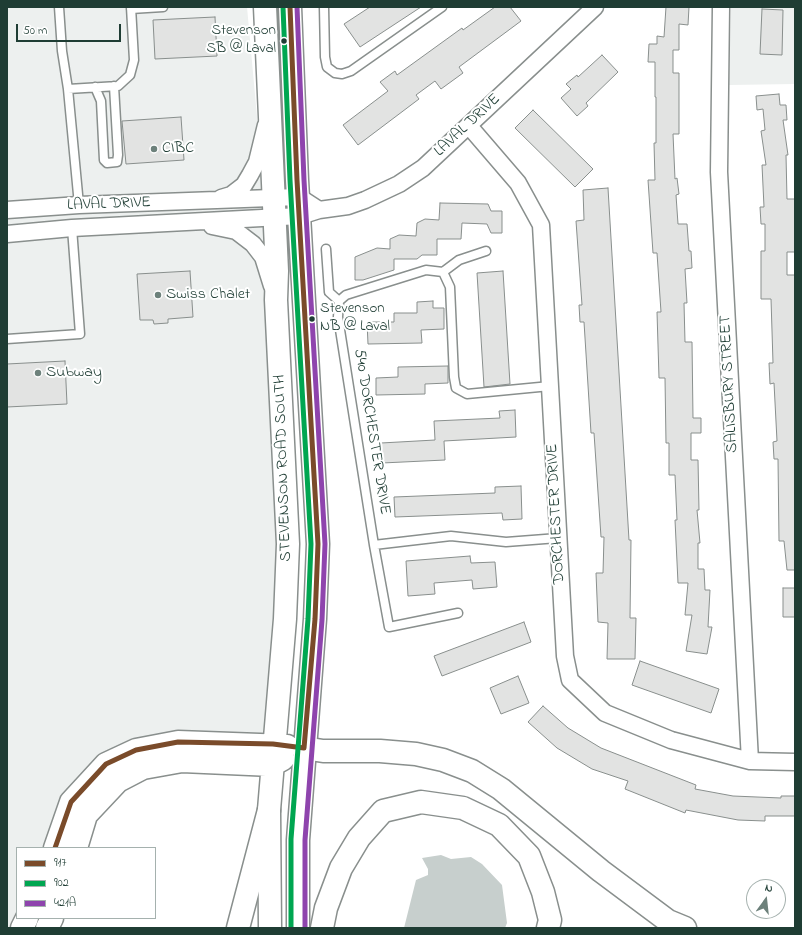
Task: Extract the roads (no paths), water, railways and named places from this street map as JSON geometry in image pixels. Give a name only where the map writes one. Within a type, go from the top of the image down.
[{"type":"main road","name":"STEVENSON ROAD SOUTH","points":[[265,7],[277,272],[276,300],[288,544],[285,619],[272,755],[269,810],[270,928]]},
{"type":"main road","name":"STEVENSON ROAD SOUTH","points":[[290,7],[306,208],[318,544],[315,619],[298,840],[298,928]]},
{"type":"main road","points":[[56,847],[71,802],[106,764],[136,750],[178,742],[272,755]]},
{"type":"main road","points":[[76,847],[86,814],[118,781],[143,768],[182,761],[272,755],[304,748],[323,751],[380,751],[416,754],[443,760],[472,771],[501,789],[601,871],[668,921],[685,928]]},
{"type":"main road","points":[[322,928],[326,908],[341,868],[359,838],[383,811],[421,802],[463,808],[499,825],[529,856],[543,892],[550,920],[548,928]]},
{"type":"main road","points":[[238,928],[269,810]]},
{"type":"main road","points":[[22,928],[26,919]]},
{"type":"main road","points":[[47,928],[52,919]]},
{"type":"street","name":"SALISBURY STREET","points":[[721,7],[719,172],[750,761]]},
{"type":"street","name":"LAVAL DRIVE","points":[[7,210],[212,200],[273,207],[306,208],[348,206],[380,194],[399,184],[423,168],[469,126],[590,9]]},
{"type":"street","name":"LAVAL DRIVE","points":[[212,200],[231,195],[244,185],[257,162],[269,114]]},
{"type":"street","name":"DORCHESTER DRIVE","points":[[469,126],[518,183],[541,226],[565,656],[570,680],[605,713],[671,740],[750,761],[795,762]]},
{"type":"street","name":"LAVAL DRIVE","points":[[7,234],[72,228],[167,223],[273,207]]},
{"type":"street","name":"LAVAL DRIVE","points":[[167,223],[217,226],[236,231],[253,244],[263,257],[276,300]]},
{"type":"lane","points":[[59,7],[62,51],[68,89],[79,206]]},
{"type":"lane","points":[[68,89],[118,86],[130,75],[134,60],[131,8],[163,7]]},
{"type":"lane","points":[[324,7],[325,57],[327,68],[335,73],[342,74],[351,70],[442,7]]},
{"type":"lane","points":[[95,87],[101,101],[104,160],[107,163],[117,162],[118,155],[114,86]]},
{"type":"lane","points":[[7,339],[80,334],[72,228]]},
{"type":"lane","points":[[326,249],[329,292],[339,301],[346,295],[426,270],[443,272],[459,260],[486,251]]},
{"type":"lane","points":[[443,272],[450,287],[454,378],[456,388],[467,394],[550,386]]},
{"type":"lane","name":"540 DORCHESTER DRIVE","points":[[339,301],[338,317],[374,544],[389,627],[458,613]]},
{"type":"lane","points":[[374,544],[451,536],[506,542],[558,538]]},
{"type":"place","name":"Stevenson SB @ Laval","points":[[284,41]]},
{"type":"place","name":"CIBC","points":[[154,149]]},
{"type":"place","name":"Swiss Chalet","points":[[158,295]]},
{"type":"place","name":"Stevenson NB @ Laval","points":[[312,319]]},
{"type":"place","name":"Subway","points":[[38,373]]}]
